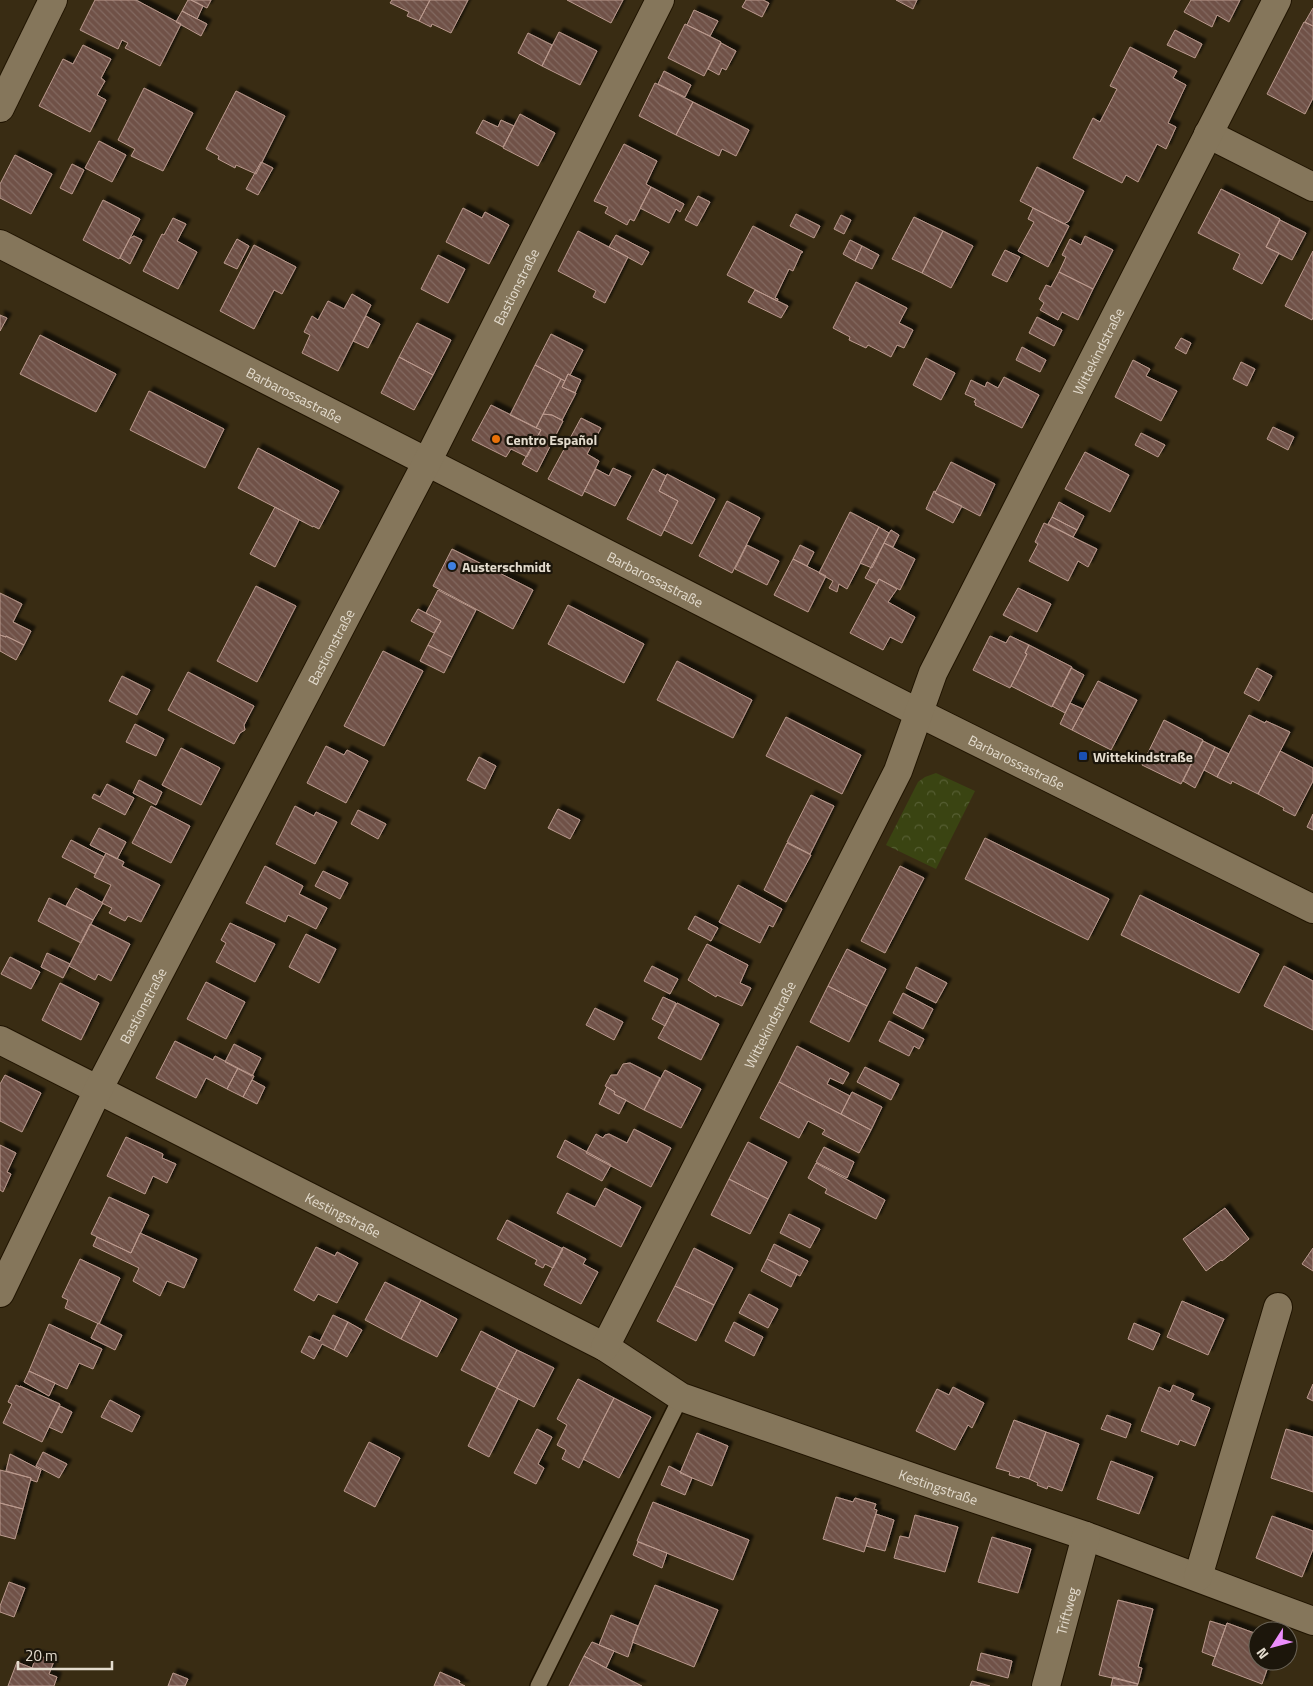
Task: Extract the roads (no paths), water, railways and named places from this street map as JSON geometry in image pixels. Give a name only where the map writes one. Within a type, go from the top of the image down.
[{"type":"street","points":[[0,108],[53,0]]},
{"type":"street","name":"Bastionstraße","points":[[0,1293],[98,1090],[427,462],[660,0]]},
{"type":"street","name":"Wittekindstraße","points":[[605,1347],[898,771],[933,674],[1276,0]]},
{"type":"street","points":[[1208,134],[1313,187]]},
{"type":"street","name":"Barbarossastraße","points":[[0,244],[919,713],[1313,909]]},
{"type":"street","name":"Kestingstraße","points":[[0,1040],[605,1347],[681,1397],[1086,1536],[1313,1621]]},
{"type":"street","points":[[1198,1577],[1278,1306]]},
{"type":"street","name":"Triftweg","points":[[1046,1686],[1086,1536]]},
{"type":"lane","points":[[538,1686],[681,1397]]},
{"type":"place","name":"Centro Español","points":[[496,439]]},
{"type":"place","name":"Austerschmidt","points":[[452,566]]},
{"type":"place","name":"Wittekindstraße","points":[[1083,756]]}]
